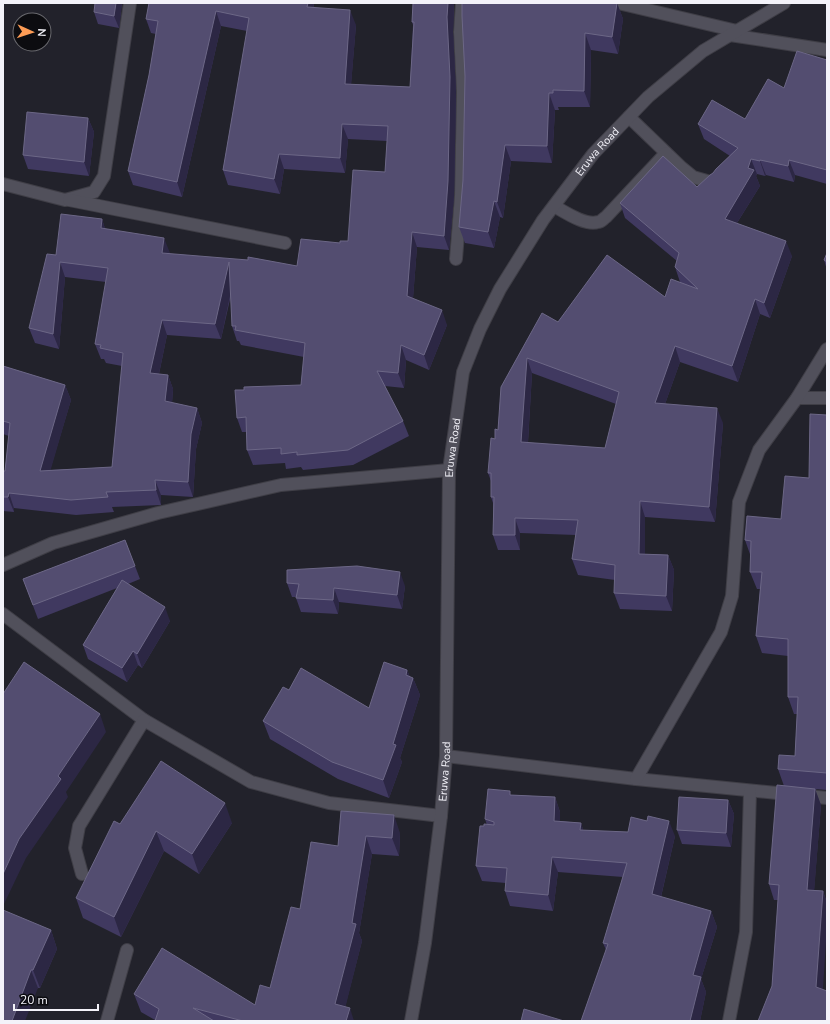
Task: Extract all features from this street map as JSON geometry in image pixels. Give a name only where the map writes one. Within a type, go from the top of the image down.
[{"type":"street","points":[[65,200],[94,192],[104,176],[130,3]]},
{"type":"street","points":[[456,259],[461,196],[462,92],[460,32],[462,3]]},
{"type":"street","points":[[618,3],[733,33],[827,50]]},
{"type":"street","name":"Eruwa Road","points":[[411,1021],[425,943],[441,816],[446,756],[449,470],[463,372],[480,329],[500,289],[543,220],[593,154],[648,97],[703,51],[784,3]]},
{"type":"street","points":[[629,117],[693,177],[714,183]]},
{"type":"street","points":[[554,206],[582,221],[592,223],[599,222],[606,217],[666,153]]},
{"type":"street","points":[[3,184],[65,200],[285,244]]},
{"type":"street","points":[[636,779],[721,632],[732,596],[739,502],[759,450],[797,398],[827,349]]},
{"type":"street","points":[[797,398],[827,398]]},
{"type":"street","points":[[3,566],[53,543],[158,513],[281,485],[449,470]]},
{"type":"street","points":[[3,614],[144,720],[251,782],[329,803],[441,816]]},
{"type":"street","points":[[82,874],[75,848],[79,826],[144,720]]},
{"type":"street","points":[[446,756],[636,779],[827,798]]},
{"type":"street","points":[[729,1021],[746,932],[750,791]]},
{"type":"street","points":[[107,1021],[127,950]]},
{"type":"building","points":[[95,3],[116,3],[114,16],[94,12]]},
{"type":"building","points":[[149,3],[308,3],[307,7],[350,10],[345,84],[410,87],[414,22],[412,22],[413,3],[448,3],[447,17],[450,77],[448,181],[444,236],[412,232],[407,296],[442,310],[424,355],[401,345],[398,373],[377,371],[403,421],[348,450],[297,455],[297,452],[281,454],[281,448],[247,450],[246,417],[237,418],[235,390],[244,390],[244,387],[301,385],[305,343],[235,330],[236,326],[232,326],[229,262],[215,324],[162,320],[150,373],[168,375],[165,401],[197,408],[191,434],[188,482],[155,480],[156,490],[106,492],[108,497],[71,500],[9,493],[8,497],[3,497],[3,471],[5,471],[10,423],[3,421],[3,366],[65,385],[40,471],[112,467],[123,353],[100,348],[101,345],[95,344],[108,268],[60,262],[53,334],[29,328],[47,254],[56,255],[61,214],[102,219],[101,228],[164,238],[162,253],[248,260],[248,257],[297,266],[301,239],[340,243],[340,241],[348,241],[353,170],[385,172],[388,126],[342,124],[340,158],[279,154],[274,179],[223,170],[249,18],[216,11],[177,182],[128,171],[149,75],[158,21],[146,19]]},
{"type":"building","points":[[462,3],[617,3],[612,37],[585,33],[584,91],[553,90],[553,93],[549,93],[547,146],[505,145],[497,202],[494,201],[488,232],[459,227],[463,180],[465,76]]},
{"type":"building","points":[[797,51],[827,60],[827,170],[789,160],[788,166],[751,159],[748,168],[754,170],[725,219],[786,241],[764,303],[755,299],[732,366],[675,346],[655,403],[717,408],[709,507],[640,501],[639,554],[668,555],[666,596],[614,593],[615,565],[572,559],[578,520],[515,518],[515,535],[493,535],[494,497],[491,497],[491,473],[488,473],[491,438],[495,439],[495,429],[498,430],[501,387],[542,313],[558,322],[607,255],[665,297],[671,279],[698,289],[675,267],[679,253],[620,203],[663,156],[697,187],[738,148],[698,124],[712,100],[745,119],[768,79],[784,88]],"holes":[[[527,358],[619,392],[605,448],[521,442]]]},
{"type":"building","points":[[27,112],[88,118],[84,162],[23,155]]},
{"type":"building","points":[[827,253],[827,262],[824,260]]},
{"type":"building","points":[[810,414],[827,415],[827,773],[778,769],[779,755],[795,756],[798,697],[788,697],[788,639],[756,636],[762,572],[750,572],[751,541],[745,540],[747,516],[781,519],[785,476],[809,478]]},
{"type":"building","points":[[125,540],[135,566],[33,605],[23,579]]},
{"type":"building","points":[[357,566],[400,572],[397,595],[334,588],[333,600],[296,598],[299,584],[287,583],[287,570]]},
{"type":"building","points":[[122,580],[165,607],[137,654],[133,651],[122,668],[83,645]]},
{"type":"building","points":[[24,662],[100,714],[58,776],[61,779],[19,839],[3,874],[3,694]]},
{"type":"building","points":[[384,662],[407,670],[406,675],[413,678],[393,744],[396,745],[383,780],[332,762],[263,721],[283,687],[289,690],[301,668],[369,708]]},
{"type":"building","points":[[161,761],[225,803],[192,854],[156,831],[114,917],[76,898],[114,821],[120,824]]},
{"type":"building","points":[[777,785],[815,789],[807,890],[823,891],[816,987],[827,991],[827,1021],[758,1021],[772,986],[779,885],[769,884]]},
{"type":"building","points":[[488,789],[510,791],[510,795],[555,797],[554,821],[581,823],[580,830],[628,832],[631,817],[647,821],[648,816],[669,821],[652,894],[711,911],[693,975],[701,977],[690,1021],[581,1021],[608,944],[603,943],[627,863],[552,857],[548,895],[505,891],[507,868],[476,866],[480,826],[484,826],[484,824],[494,825],[494,822],[485,819]]},
{"type":"building","points":[[679,797],[728,800],[726,833],[677,830]]},
{"type":"building","points":[[341,811],[394,815],[392,838],[366,836],[352,923],[356,924],[335,1004],[350,1008],[346,1021],[243,1021],[193,1008],[214,1021],[155,1021],[159,1009],[134,994],[162,948],[255,1005],[260,985],[270,988],[291,907],[300,909],[311,842],[338,846]]},
{"type":"building","points":[[3,910],[51,930],[33,970],[31,970],[12,1021],[3,1021]]},
{"type":"building","points":[[524,1009],[564,1021],[521,1021]]}]
